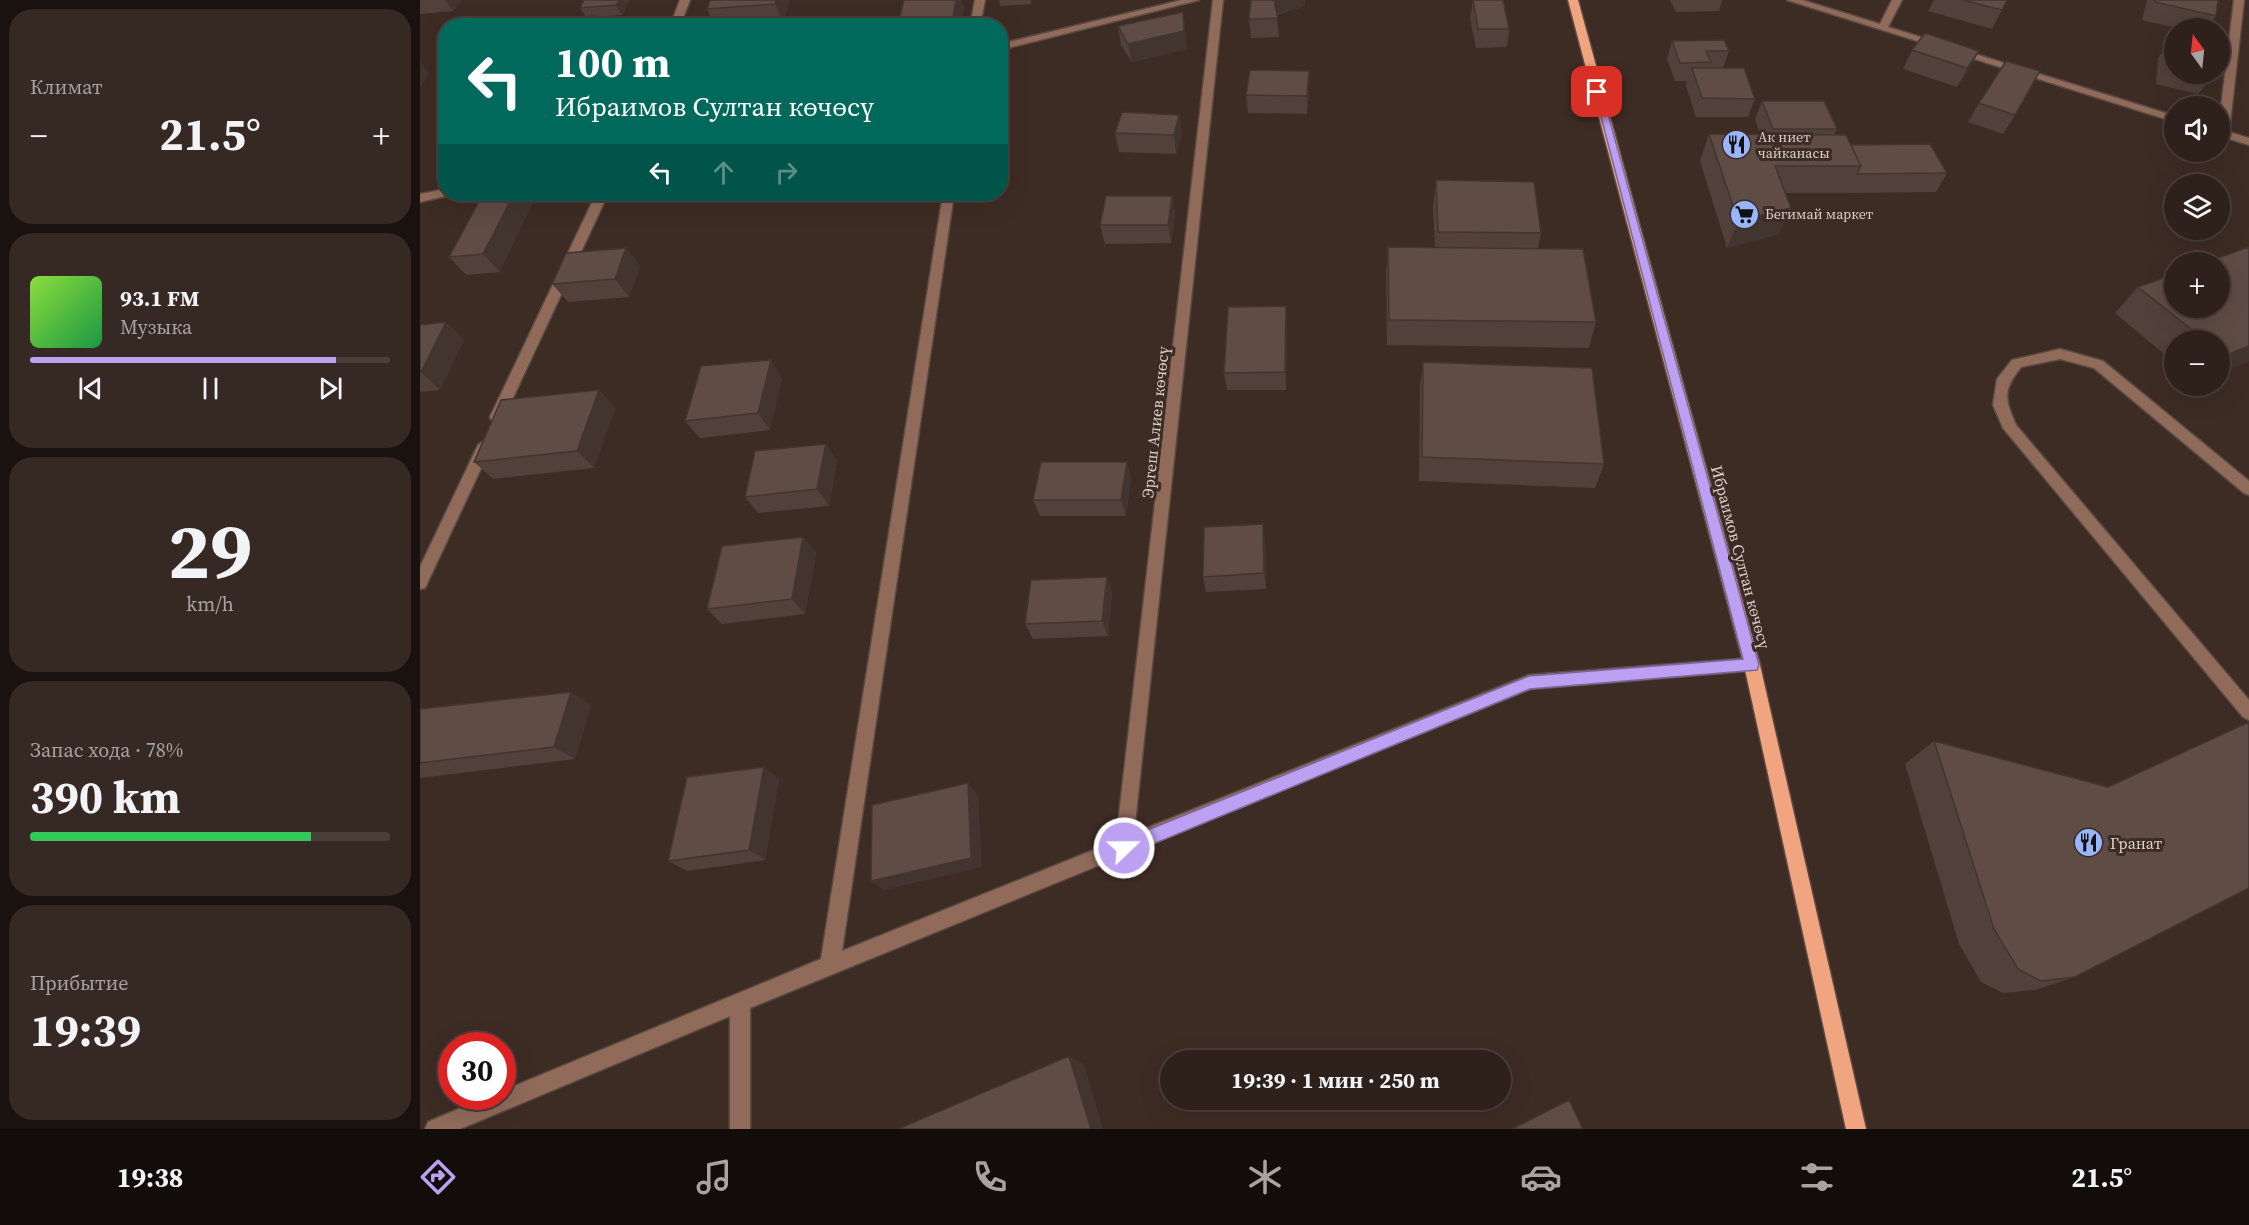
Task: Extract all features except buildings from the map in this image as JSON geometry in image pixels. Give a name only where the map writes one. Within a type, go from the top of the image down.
[{"type":"main road","name":"Ибраимов Султан көчөсү","points":[[1573,0],[1752,665],[1856,1129]]},
{"type":"street","points":[[678,18],[685,0]]},
{"type":"street","points":[[977,18],[980,0]]},
{"type":"street","points":[[1008,45],[1194,0]]},
{"type":"street","name":"Эргеш Алиев көчөсү","points":[[1124,848],[1218,0]]},
{"type":"street","points":[[1792,0],[2164,116]]},
{"type":"street","points":[[1883,27],[1897,0]]},
{"type":"street","points":[[2227,96],[2239,0]]},
{"type":"street","points":[[2230,136],[2249,142]]},
{"type":"street","points":[[420,198],[438,194]]},
{"type":"street","points":[[420,583],[599,201]]},
{"type":"street","points":[[830,965],[947,201]]},
{"type":"street","points":[[2249,489],[2098,364],[2060,354],[2017,363],[2002,382],[2000,405],[2010,428],[2249,712]]},
{"type":"street","points":[[435,1129],[830,965],[1124,848],[1529,682],[1752,665]]},
{"type":"street","points":[[740,1003],[740,1129]]},
{"type":"place","name":"Ак ниет чайканасы","points":[[1737,145]]},
{"type":"place","name":"Бегимай маркет","points":[[1744,214]]},
{"type":"place","name":"Гранат","points":[[2089,843]]},
{"type":"route","points":[[1124,848],[1529,682],[1752,665],[1597,92]]}]
